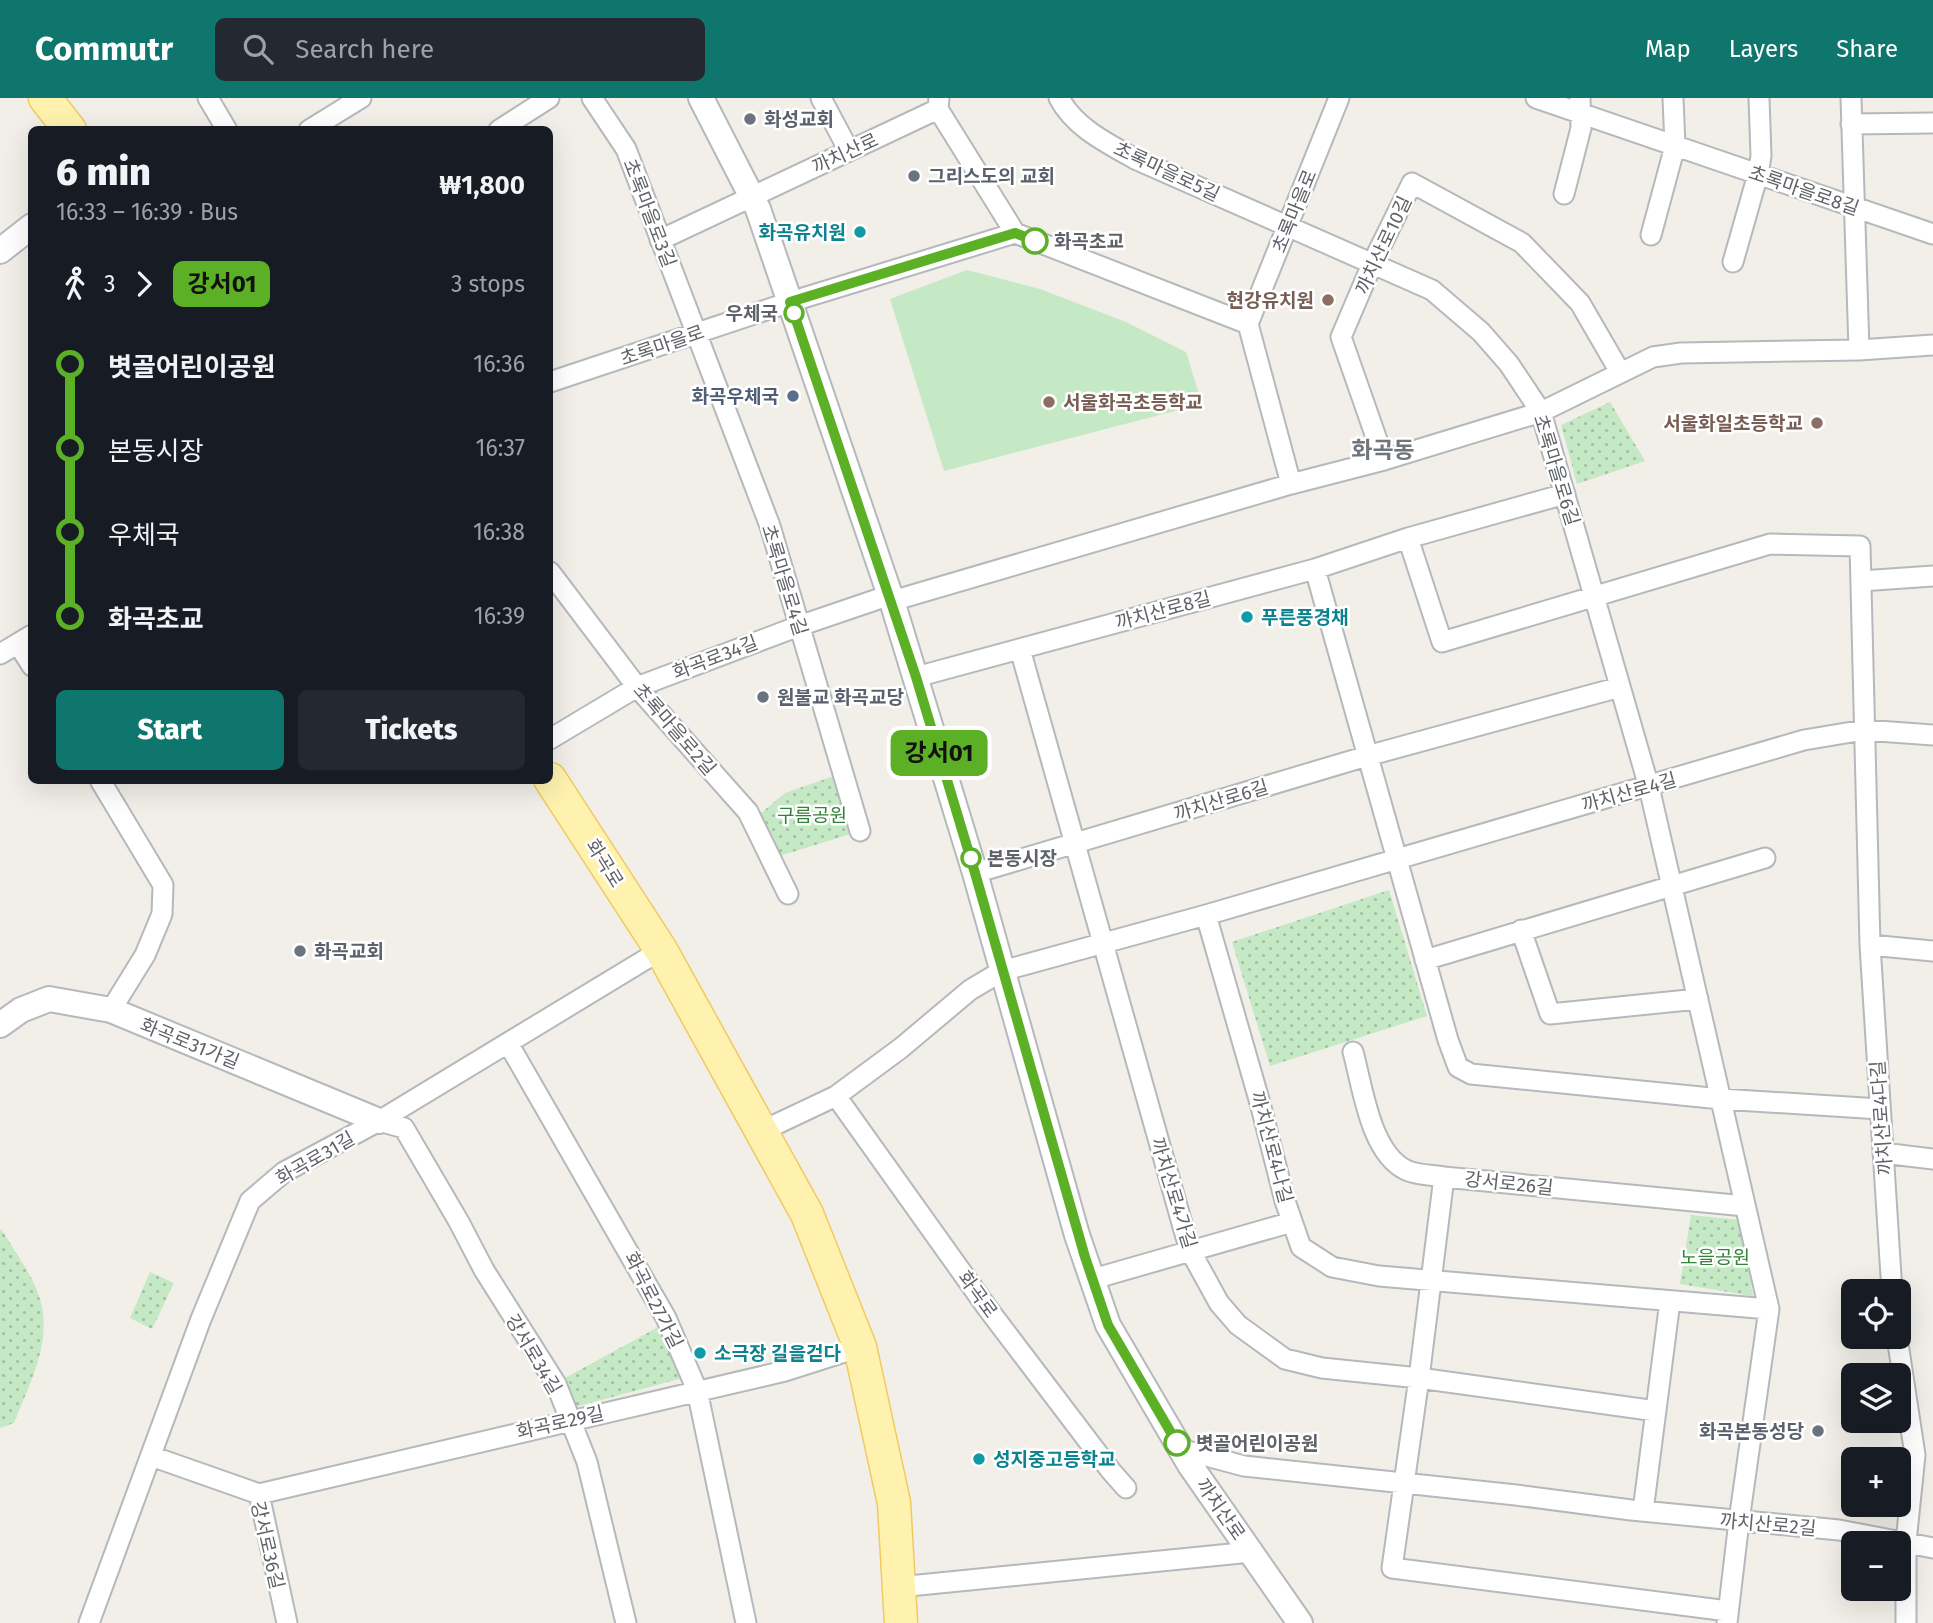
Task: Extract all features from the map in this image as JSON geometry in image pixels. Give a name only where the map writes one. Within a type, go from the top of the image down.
[{"type":"main road","points":[[45,98],[67,126]]},
{"type":"main road","name":"화곡로","points":[[553,784],[661,950],[807,1214],[860,1347],[894,1503],[899,1587],[895,1621]]},
{"type":"street","points":[[208,98],[225,126]]},
{"type":"street","points":[[316,126],[361,98]]},
{"type":"street","points":[[505,126],[549,98]]},
{"type":"street","name":"초록마을로3길","points":[[592,98],[626,149],[695,334]]},
{"type":"street","name":"까치산로","points":[[701,98],[751,196],[891,598],[975,873],[1077,1235],[1108,1325],[1180,1449],[1300,1623]]},
{"type":"street","points":[[821,98],[849,151]]},
{"type":"street","name":"초록마을로5길","points":[[1059,98],[1066,110],[1092,134],[1135,159],[1288,226]]},
{"type":"street","name":"초록마을로","points":[[1248,324],[1339,98]]},
{"type":"street","name":"초록마을로8길","points":[[1536,98],[1580,106],[1675,146],[1933,234]]},
{"type":"street","points":[[1651,235],[1675,146],[1673,98]]},
{"type":"street","points":[[1733,262],[1761,156],[1759,98]]},
{"type":"street","points":[[1851,98],[1859,350]]},
{"type":"street","points":[[939,104],[1015,233],[1248,324],[1291,484]]},
{"type":"street","name":"까치산로","points":[[751,196],[849,151],[939,104]]},
{"type":"street","points":[[1564,194],[1581,128],[1580,106]]},
{"type":"street","points":[[1852,124],[1933,123]]},
{"type":"street","name":"까치산로10길","points":[[1384,460],[1341,337],[1373,262],[1412,183],[1522,243],[1580,303],[1620,372]]},
{"type":"street","points":[[660,240],[751,196]]},
{"type":"street","name":"초록마을로6길","points":[[1288,226],[1432,290],[1481,332],[1509,364],[1541,412],[1649,786]]},
{"type":"street","points":[[0,251],[28,229]]},
{"type":"street","name":"초록마을로","points":[[553,381],[790,302],[1015,233]]},
{"type":"street","name":"초록마을로4길","points":[[695,334],[770,526],[860,831]]},
{"type":"street","points":[[891,598],[1384,460],[1541,412],[1653,357],[1681,353],[1859,350],[1933,345]]},
{"type":"street","name":"까치산로8길","points":[[916,677],[1315,569],[1408,538],[1565,494]]},
{"type":"street","points":[[1408,538],[1442,642],[1770,544],[1860,546],[1864,730]]},
{"type":"street","points":[[1315,569],[1425,960],[1458,1067],[1471,1074],[1721,1099],[1880,1109]]},
{"type":"street","name":"초록마을로2길","points":[[553,576],[637,687],[748,812],[788,894]]},
{"type":"street","points":[[1861,581],[1933,576]]},
{"type":"street","name":"화곡로34길","points":[[553,737],[637,687],[799,626],[891,598]]},
{"type":"street","points":[[0,654],[25,640]]},
{"type":"street","points":[[1020,649],[1103,944]]},
{"type":"street","name":"까치산로6길","points":[[975,873],[1367,756],[1620,687]]},
{"type":"street","name":"까치산로4길","points":[[1002,971],[1206,915],[1804,740],[1864,730],[1933,735]]},
{"type":"street","name":"까치산로4다길","points":[[1864,730],[1870,945],[1891,1279]]},
{"type":"street","points":[[102,784],[163,885],[162,914],[149,945],[111,1010]]},
{"type":"street","points":[[1444,1177],[1392,1568],[1728,1617],[1738,1521],[1769,1309],[1649,786]]},
{"type":"street","points":[[1425,960],[1671,884],[1765,858]]},
{"type":"street","name":"까치산로4나길","points":[[1206,915],[1301,1247],[1332,1267],[1379,1276],[1769,1309]]},
{"type":"street","points":[[1521,930],[1550,1014],[1698,999]]},
{"type":"street","name":"까치산로4가길","points":[[1103,944],[1191,1252],[1219,1303],[1237,1325],[1285,1359],[1322,1368],[1419,1378],[1656,1411]]},
{"type":"street","points":[[1870,945],[1933,951]]},
{"type":"street","name":"화곡로31길","points":[[89,1623],[205,1310],[250,1201],[284,1172],[379,1121],[661,950]]},
{"type":"street","points":[[762,1131],[836,1096],[901,1048],[970,990],[1002,971]]},
{"type":"street","name":"화곡로31가길","points":[[0,1025],[21,1010],[49,999],[111,1010],[379,1121]]},
{"type":"street","name":"화곡로27가길","points":[[508,1043],[666,1318],[697,1390],[746,1623]]},
{"type":"street","name":"강서로26길","points":[[1353,1052],[1378,1141],[1391,1159],[1408,1171],[1444,1177],[1745,1206]]},
{"type":"street","name":"화곡로","points":[[836,1096],[988,1309],[1126,1488]]},
{"type":"street","name":"강서로34길","points":[[379,1121],[404,1128],[484,1270],[556,1384],[587,1462],[626,1623]]},
{"type":"street","points":[[1883,1153],[1933,1159]]},
{"type":"street","points":[[1093,1279],[1292,1222]]},
{"type":"street","points":[[1643,1511],[1670,1301]]},
{"type":"street","name":"화곡로29길","points":[[259,1494],[569,1419],[785,1371],[860,1347]]},
{"type":"street","points":[[1899,1349],[1915,1455],[1907,1531]]},
{"type":"street","name":"까치산로2길","points":[[1180,1449],[1244,1466],[1845,1531]]},
{"type":"street","name":"강서로36길","points":[[151,1456],[259,1494],[287,1623]]},
{"type":"street","name":"까치산로2길","points":[[1911,1543],[1933,1548]]},
{"type":"street","points":[[899,1587],[1251,1552]]},
{"type":"street","points":[[1906,1601],[1906,1623]]},
{"type":"green space","points":[[967,270],[1040,289],[1126,322],[1186,352],[1202,404],[944,471],[890,299]]},
{"type":"green space","points":[[1610,402],[1645,461],[1577,484],[1561,425]]},
{"type":"green space","name":"구름공원","points":[[837,775],[854,833],[773,858],[754,819],[785,793]]},
{"type":"green space","points":[[1389,890],[1427,1016],[1270,1066],[1232,942]]},
{"type":"green space","name":"노을공원","points":[[1691,1215],[1740,1220],[1753,1296],[1680,1284]]},
{"type":"green space","points":[[0,1229],[36,1288],[44,1322],[36,1366],[14,1423],[0,1428]]},
{"type":"green space","points":[[150,1272],[174,1283],[152,1329],[130,1318]]},
{"type":"green space","points":[[662,1325],[683,1378],[575,1407],[563,1379]]},
{"type":"bus line","name":"강서01","points":[[1035,241],[1015,233],[790,302],[916,677],[975,873],[1077,1235],[1108,1325],[1177,1443]]},
{"type":"place","name":"화성교회","points":[[750,119]]},
{"type":"place","name":"그리스도의 교회","points":[[914,176]]},
{"type":"place","name":"화곡유치원","points":[[860,232]]},
{"type":"place","name":"화곡초교","points":[[1035,241]]},
{"type":"place","name":"현강유치원","points":[[1328,300]]},
{"type":"place","name":"우체국","points":[[794,313]]},
{"type":"place","name":"화곡우체국","points":[[793,396]]},
{"type":"place","name":"서울화곡초등학교","points":[[1049,402]]},
{"type":"place","name":"서울화일초등학교","points":[[1817,423]]},
{"type":"place","name":"푸른풍경채","points":[[1247,617]]},
{"type":"place","name":"원불교 화곡교당","points":[[763,697]]},
{"type":"place","name":"본동시장","points":[[971,858]]},
{"type":"place","name":"화곡교회","points":[[300,951]]},
{"type":"place","name":"소극장 길을걷다","points":[[700,1353]]},
{"type":"place","name":"화곡본동성당","points":[[1818,1431]]},
{"type":"place","name":"볏골어린이공원","points":[[1177,1443]]},
{"type":"place","name":"성지중고등학교","points":[[979,1459]]},
{"type":"district","name":"화곡동","points":[[1383,450]]}]
